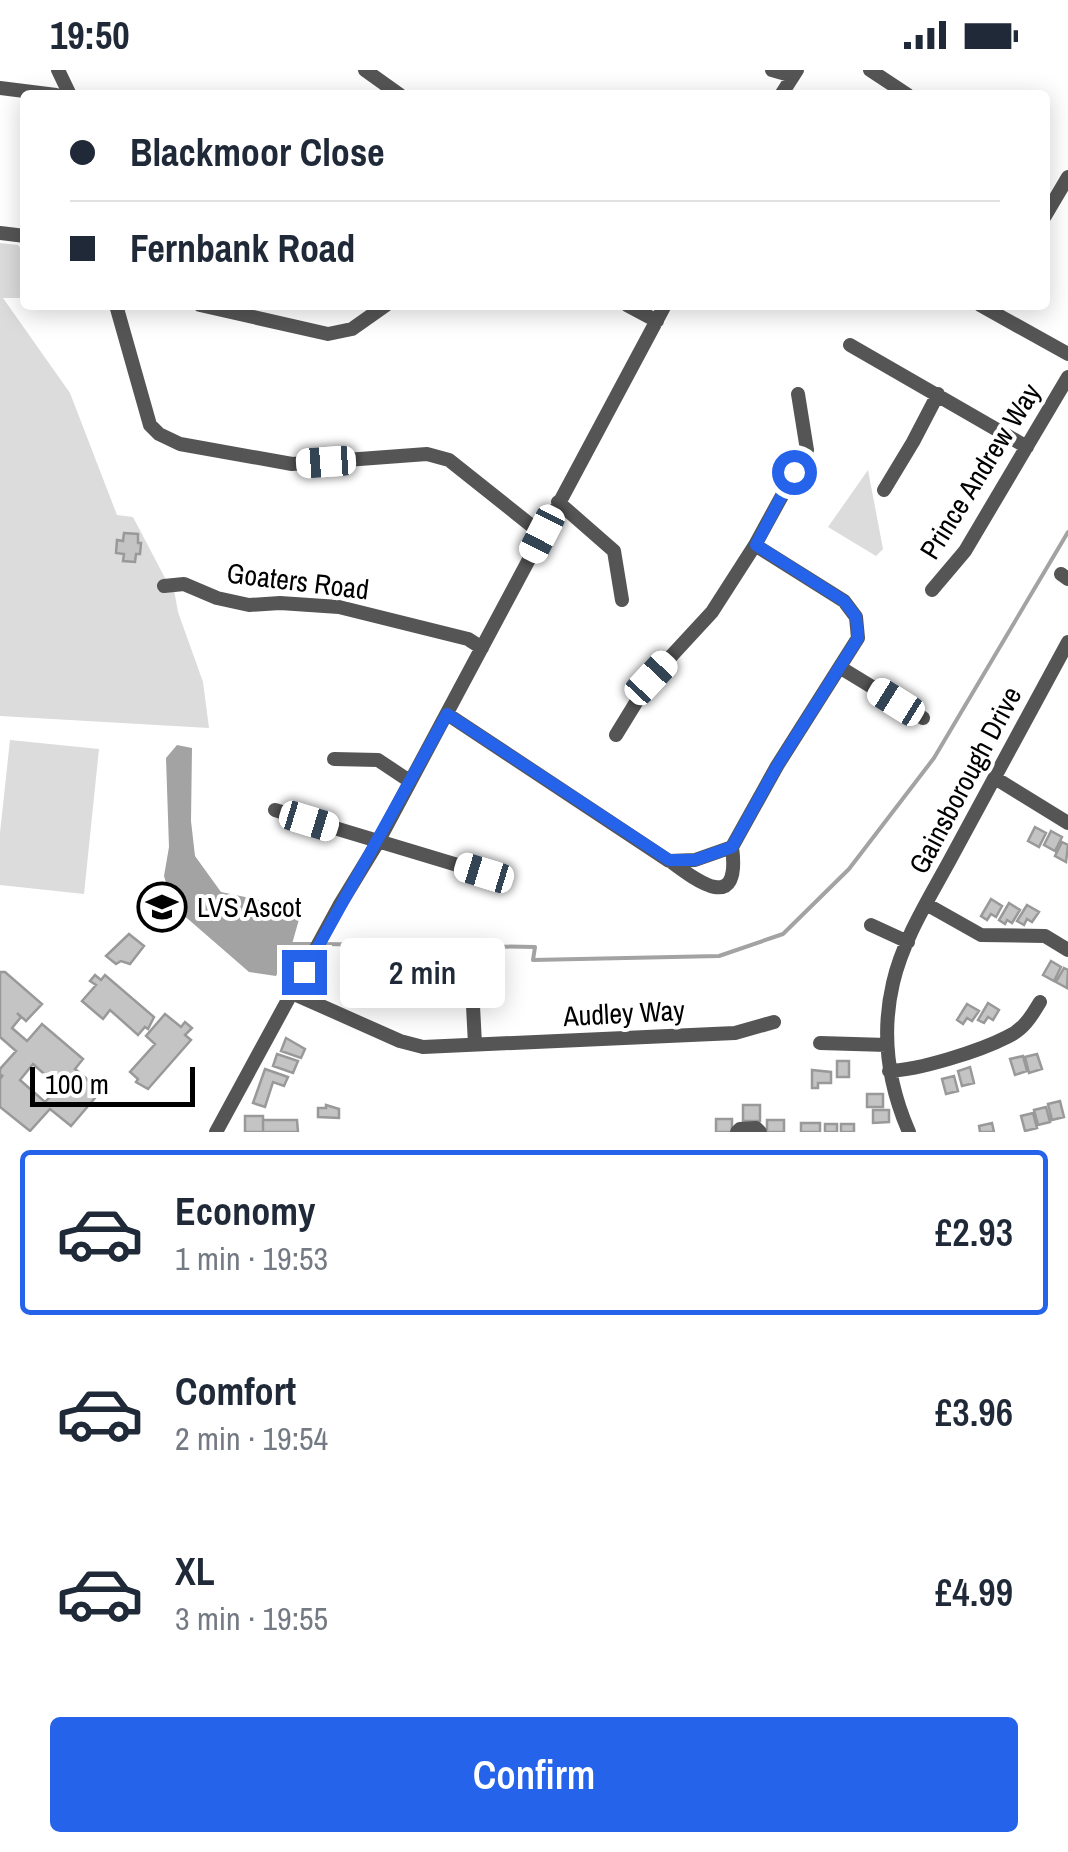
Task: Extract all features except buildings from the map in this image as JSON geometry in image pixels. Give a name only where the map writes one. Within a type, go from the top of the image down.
[{"type":"street","points":[[365,70],[393,90]]},
{"type":"street","points":[[772,70],[795,73]]},
{"type":"street","points":[[870,70],[900,90]]},
{"type":"street","points":[[1050,208],[1068,177]]},
{"type":"street","points":[[1050,186],[1060,192]]},
{"type":"street","points":[[117,310],[150,424],[159,434],[180,444],[292,464],[427,454],[449,460],[542,534]]},
{"type":"street","points":[[222,310],[328,334],[352,329],[379,310]]},
{"type":"street","points":[[636,310],[656,321]]},
{"type":"street","points":[[216,1132],[378,842],[662,310]]},
{"type":"street","points":[[992,310],[1068,354]]},
{"type":"street","points":[[850,344],[1027,447]]},
{"type":"street","name":"Prince Andrew Way","points":[[932,590],[964,551],[1068,377]]},
{"type":"street","points":[[616,735],[651,678],[712,612],[756,545],[781,493],[808,450],[798,394]]},
{"type":"street","points":[[884,490],[938,394]]},
{"type":"street","points":[[558,502],[614,551],[622,600]]},
{"type":"street","points":[[447,714],[702,885],[724,886],[732,872],[732,847],[777,766],[858,638],[856,617],[844,601],[756,545]]},
{"type":"street","name":"Goaters Road","points":[[164,586],[184,584],[216,598],[249,605],[340,607],[468,639],[482,648]]},
{"type":"street","name":"Gainsborough Drive","points":[[909,1132],[889,1071],[887,1046],[893,980],[926,904],[1068,642]]},
{"type":"street","points":[[841,668],[923,718]]},
{"type":"street","points":[[334,759],[378,760],[408,780]]},
{"type":"street","points":[[994,778],[1068,824]]},
{"type":"street","points":[[275,810],[484,873]]},
{"type":"street","points":[[669,860],[695,860],[732,847]]},
{"type":"street","points":[[926,904],[981,934],[1045,936],[1068,950]]},
{"type":"street","points":[[871,925],[908,942]]},
{"type":"street","points":[[472,987],[475,1044]]},
{"type":"street","name":"Audley Way","points":[[292,993],[408,1044],[734,1033],[774,1022]]},
{"type":"street","points":[[889,1071],[916,1068],[1009,1037],[1028,1022],[1040,1002]]},
{"type":"street","points":[[820,1043],[887,1046]]},
{"type":"street","points":[[737,1132],[740,1128],[756,1128],[760,1132]]},
{"type":"shaded area","points":[[0,243],[20,248],[20,298],[3,298],[70,393],[117,515],[133,517],[165,578],[173,584],[178,612],[203,682],[209,728],[0,716]]},
{"type":"shaded area","points":[[868,470],[883,549],[876,556],[828,527]]},
{"type":"shaded area","points":[[10,740],[99,749],[84,894],[0,885],[0,833]]},
{"type":"shaded area","points":[[177,745],[192,748],[191,821],[195,856],[221,892],[302,909],[292,944],[276,976],[249,972],[173,906],[164,876],[169,847],[166,758]]},
{"type":"waterway","points":[[321,944],[535,947],[533,960],[719,956],[783,934],[849,869],[934,758],[1068,532]]},
{"type":"waterway","points":[[292,944],[312,944]]},
{"type":"place","name":"LVS Ascot","points":[[162,907]]},
{"type":"route","points":[[304,972],[447,714],[669,860],[695,860],[732,847],[777,766],[858,638],[856,617],[844,601],[756,545],[794,472]]}]
